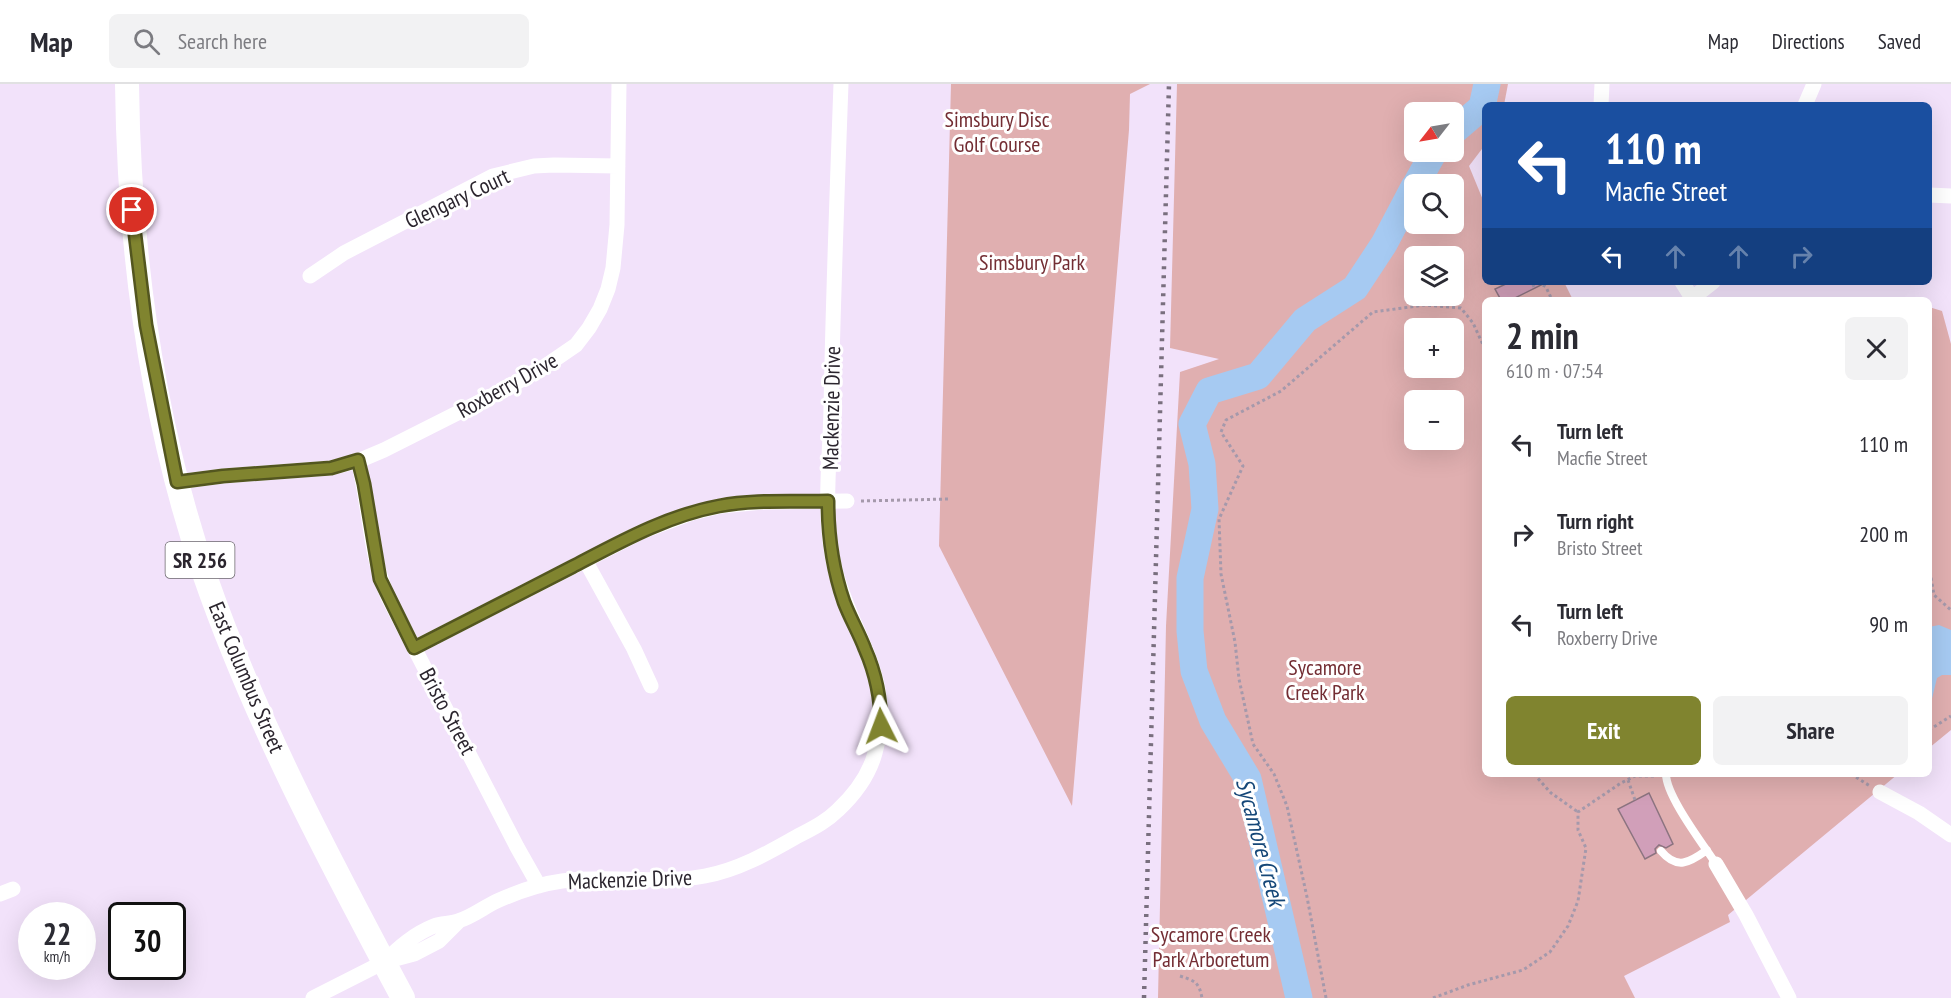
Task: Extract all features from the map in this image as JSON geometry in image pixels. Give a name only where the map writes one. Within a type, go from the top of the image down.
[{"type":"main road","name":"East Columbus Street","points":[[127,84],[132,210],[141,297],[177,482],[205,574],[251,694],[283,764],[403,998]]},
{"type":"street","name":"Roxberry Drive","points":[[177,482],[223,476],[331,468],[358,460],[393,446],[505,389],[542,369],[576,345],[600,309],[613,268],[617,225],[619,84]]},
{"type":"street","name":"Mackenzie Drive","points":[[313,998],[384,962],[408,940],[433,926],[459,921],[498,901],[539,886],[581,879],[646,881],[687,879],[728,870],[768,853],[822,823],[837,812],[861,783],[874,756],[881,726],[881,704],[877,682],[867,652],[844,602],[830,539],[828,501],[833,281],[841,84]]},
{"type":"street","points":[[1601,102],[1602,84]]},
{"type":"street","points":[[1807,102],[1814,84]]},
{"type":"street","name":"Glengary Court","points":[[310,276],[344,253],[493,176],[534,166],[618,166]]},
{"type":"street","points":[[1932,195],[1951,196]]},
{"type":"street","points":[[1694,297],[1709,285]]},
{"type":"street","name":"Bristo Street","points":[[358,460],[380,579],[539,886]]},
{"type":"street","points":[[414,648],[585,560],[660,524],[701,510],[763,502],[848,501]]},
{"type":"street","points":[[585,560],[651,686]]},
{"type":"street","points":[[1880,792],[1919,813],[1951,835]]},
{"type":"street","points":[[1716,864],[1746,915],[1789,998]]},
{"type":"lane","points":[[1666,777],[1683,814],[1716,864]]},
{"type":"lane","points":[[1661,851],[1673,862],[1683,864],[1696,859],[1707,850]]},
{"type":"path","points":[[1326,998],[1287,806],[1274,774],[1253,744],[1239,679],[1235,642],[1221,574],[1219,519],[1244,466],[1221,432],[1226,420],[1281,391],[1373,312],[1425,305],[1461,308],[1473,323],[1482,342]]},
{"type":"path","points":[[848,501],[949,499]]},
{"type":"path","points":[[1932,583],[1934,595],[1951,610]]},
{"type":"path","points":[[1932,728],[1951,716]]},
{"type":"path","points":[[1537,777],[1551,793],[1578,812]]},
{"type":"path","points":[[1578,812],[1633,777]]},
{"type":"path","points":[[1856,777],[1880,792]]},
{"type":"path","points":[[1628,780],[1635,800]]},
{"type":"path","points":[[1433,998],[1468,985],[1523,970],[1550,952],[1568,926],[1578,901],[1586,848],[1578,830],[1578,812]]},
{"type":"path","points":[[1180,976],[1194,980],[1200,989],[1202,998]]},
{"type":"green space","name":"Simsbury Park","points":[[951,84],[1150,84],[1130,94],[1129,130],[1072,806],[939,546]]},
{"type":"green space","name":"Sycamore Creek Park","points":[[1177,84],[1508,84],[1505,102],[1482,102],[1482,149],[1469,166],[1482,198],[1482,285],[1566,285],[1572,297],[1482,297],[1482,777],[1894,777],[1728,915],[1730,922],[1624,976],[1635,998],[1158,998],[1166,626],[1180,372],[1219,359],[1170,348]]},
{"type":"green space","points":[[1932,308],[1942,311],[1951,344],[1951,730],[1932,746]]},
{"type":"water","points":[[1939,625],[1951,630],[1951,675],[1942,675],[1937,678],[1932,699],[1932,626]]},
{"type":"building","points":[[1504,285],[1541,285],[1517,297],[1499,297],[1495,289]]},
{"type":"building","points":[[1649,793],[1673,844],[1666,848],[1659,845],[1655,849],[1656,853],[1645,859],[1618,809]]},
{"type":"waterway","name":"Sycamore Creek","points":[[1483,102],[1487,84]]},
{"type":"waterway","name":"Sycamore Creek","points":[[1464,122],[1482,107]]},
{"type":"waterway","name":"Sycamore Creek","points":[[1422,174],[1428,162]]},
{"type":"waterway","name":"Sycamore Creek","points":[[1299,998],[1248,779],[1213,721],[1194,671],[1190,631],[1190,578],[1205,509],[1202,464],[1192,424],[1209,391],[1258,376],[1305,320],[1355,288],[1384,244],[1404,206]]},
{"type":"railway","points":[[1144,998],[1169,84]]},
{"type":"route","points":[[132,210],[141,297],[177,482],[223,476],[331,468],[358,460],[380,579],[414,648],[604,550],[660,524],[721,506],[763,502],[828,501],[830,539],[835,566],[844,602],[867,652],[877,682],[881,704],[881,726]]},
{"type":"park label","name":"Simsbury Disc Golf Course","points":[[997,132]]},
{"type":"park label","name":"Sycamore Creek Park Arboretum","points":[[1211,946]]}]
